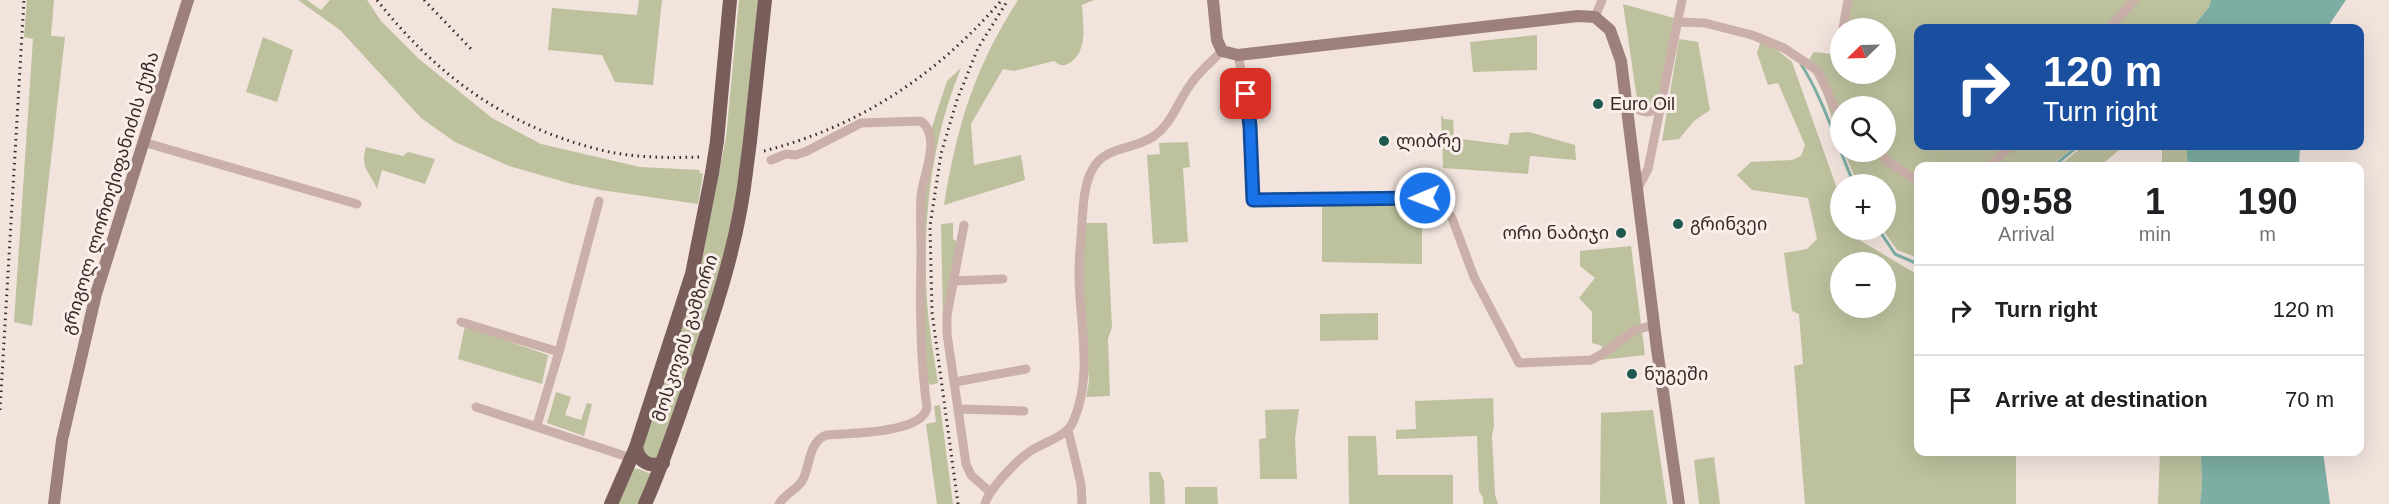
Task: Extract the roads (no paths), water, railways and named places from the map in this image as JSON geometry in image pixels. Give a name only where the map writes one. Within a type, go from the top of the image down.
[{"type":"main road","name":"გრიგოლ ლორთქიფანიძის ქუჩა","points":[[54,504],[62,440],[96,294],[188,0]]},
{"type":"main road","name":"მოსკოვის გამზირი","points":[[611,504],[634,452],[692,274],[717,141],[730,0]]},
{"type":"main road","name":"მოსკოვის გამზირი","points":[[645,504],[663,463],[723,286],[743,197],[765,0]]},
{"type":"main road","points":[[1213,0],[1217,40],[1222,51],[1238,55],[1578,16],[1595,17],[1610,30],[1621,61],[1679,504]]},
{"type":"main road","points":[[634,452],[646,463],[654,466],[663,463]]},
{"type":"street","points":[[1595,17],[1602,0]]},
{"type":"street","points":[[1637,190],[1647,174],[1682,0]]},
{"type":"street","points":[[1845,18],[1848,0]]},
{"type":"street","points":[[2113,24],[2134,0]]},
{"type":"street","points":[[1678,22],[1705,23],[1743,32],[1784,48],[1818,72],[1830,98]]},
{"type":"street","points":[[1082,504],[1081,484],[1068,430],[1077,407],[1083,377],[1084,338],[1079,274],[1083,207],[1088,177],[1099,159],[1107,153],[1143,142],[1155,135],[1172,117],[1193,81],[1222,51]]},
{"type":"street","points":[[1238,55],[1250,126],[1253,200],[1425,198],[1441,205],[1457,228],[1474,276],[1519,363],[1591,360],[1635,330],[1654,325]]},
{"type":"street","points":[[1626,103],[1644,112],[1656,111],[1662,104]]},
{"type":"street","points":[[771,160],[786,154],[796,155],[807,151],[861,123],[921,121],[929,133],[931,148],[921,195],[920,315],[921,360],[927,408],[925,415],[902,427],[870,433],[824,436],[814,445],[802,482],[779,504]]},
{"type":"street","points":[[143,142],[357,204]]},
{"type":"street","points":[[1994,162],[2007,150]]},
{"type":"street","points":[[1888,162],[1914,179]]},
{"type":"street","points":[[537,425],[599,201]]},
{"type":"street","points":[[964,225],[947,315],[947,334],[966,464],[971,475],[990,492]]},
{"type":"street","points":[[954,281],[1003,279]]},
{"type":"street","points":[[462,322],[559,352]]},
{"type":"street","points":[[954,382],[1026,369]]},
{"type":"street","points":[[476,407],[634,452]]},
{"type":"street","points":[[958,409],[1024,411]]},
{"type":"street","points":[[985,504],[990,492],[1029,452],[1068,430]]},
{"type":"water","points":[[2211,0],[2346,0],[2330,24],[2195,24],[2209,7]]},
{"type":"water","points":[[2186,150],[2300,150],[2299,162],[2188,162]]},
{"type":"water","points":[[2201,456],[2324,456],[2330,504],[2200,504]]},
{"type":"waterway","points":[[1801,64],[1823,108],[1850,174]]},
{"type":"waterway","points":[[2059,162],[2073,150]]},
{"type":"waterway","points":[[1886,240],[1895,254],[1914,262]]},
{"type":"railway","points":[[0,410],[24,0]]},
{"type":"railway","points":[[377,0],[423,52],[448,74],[474,94],[532,126],[563,139],[610,152],[649,157],[702,157]]},
{"type":"railway","points":[[424,0],[473,51]]},
{"type":"railway","points":[[958,504],[932,312],[930,226],[941,154],[957,100],[978,48],[1008,0]]},
{"type":"railway","points":[[764,151],[832,128],[893,95],[949,53],[1000,2]]},
{"type":"place","name":"Euro Oil","points":[[1598,104]]},
{"type":"place","name":"ლიბრე","points":[[1384,141]]},
{"type":"place","name":"გრინვეი","points":[[1678,224]]},
{"type":"place","name":"ორი ნაბიჯი","points":[[1621,233]]},
{"type":"place","name":"ნუგეში","points":[[1632,374]]}]
